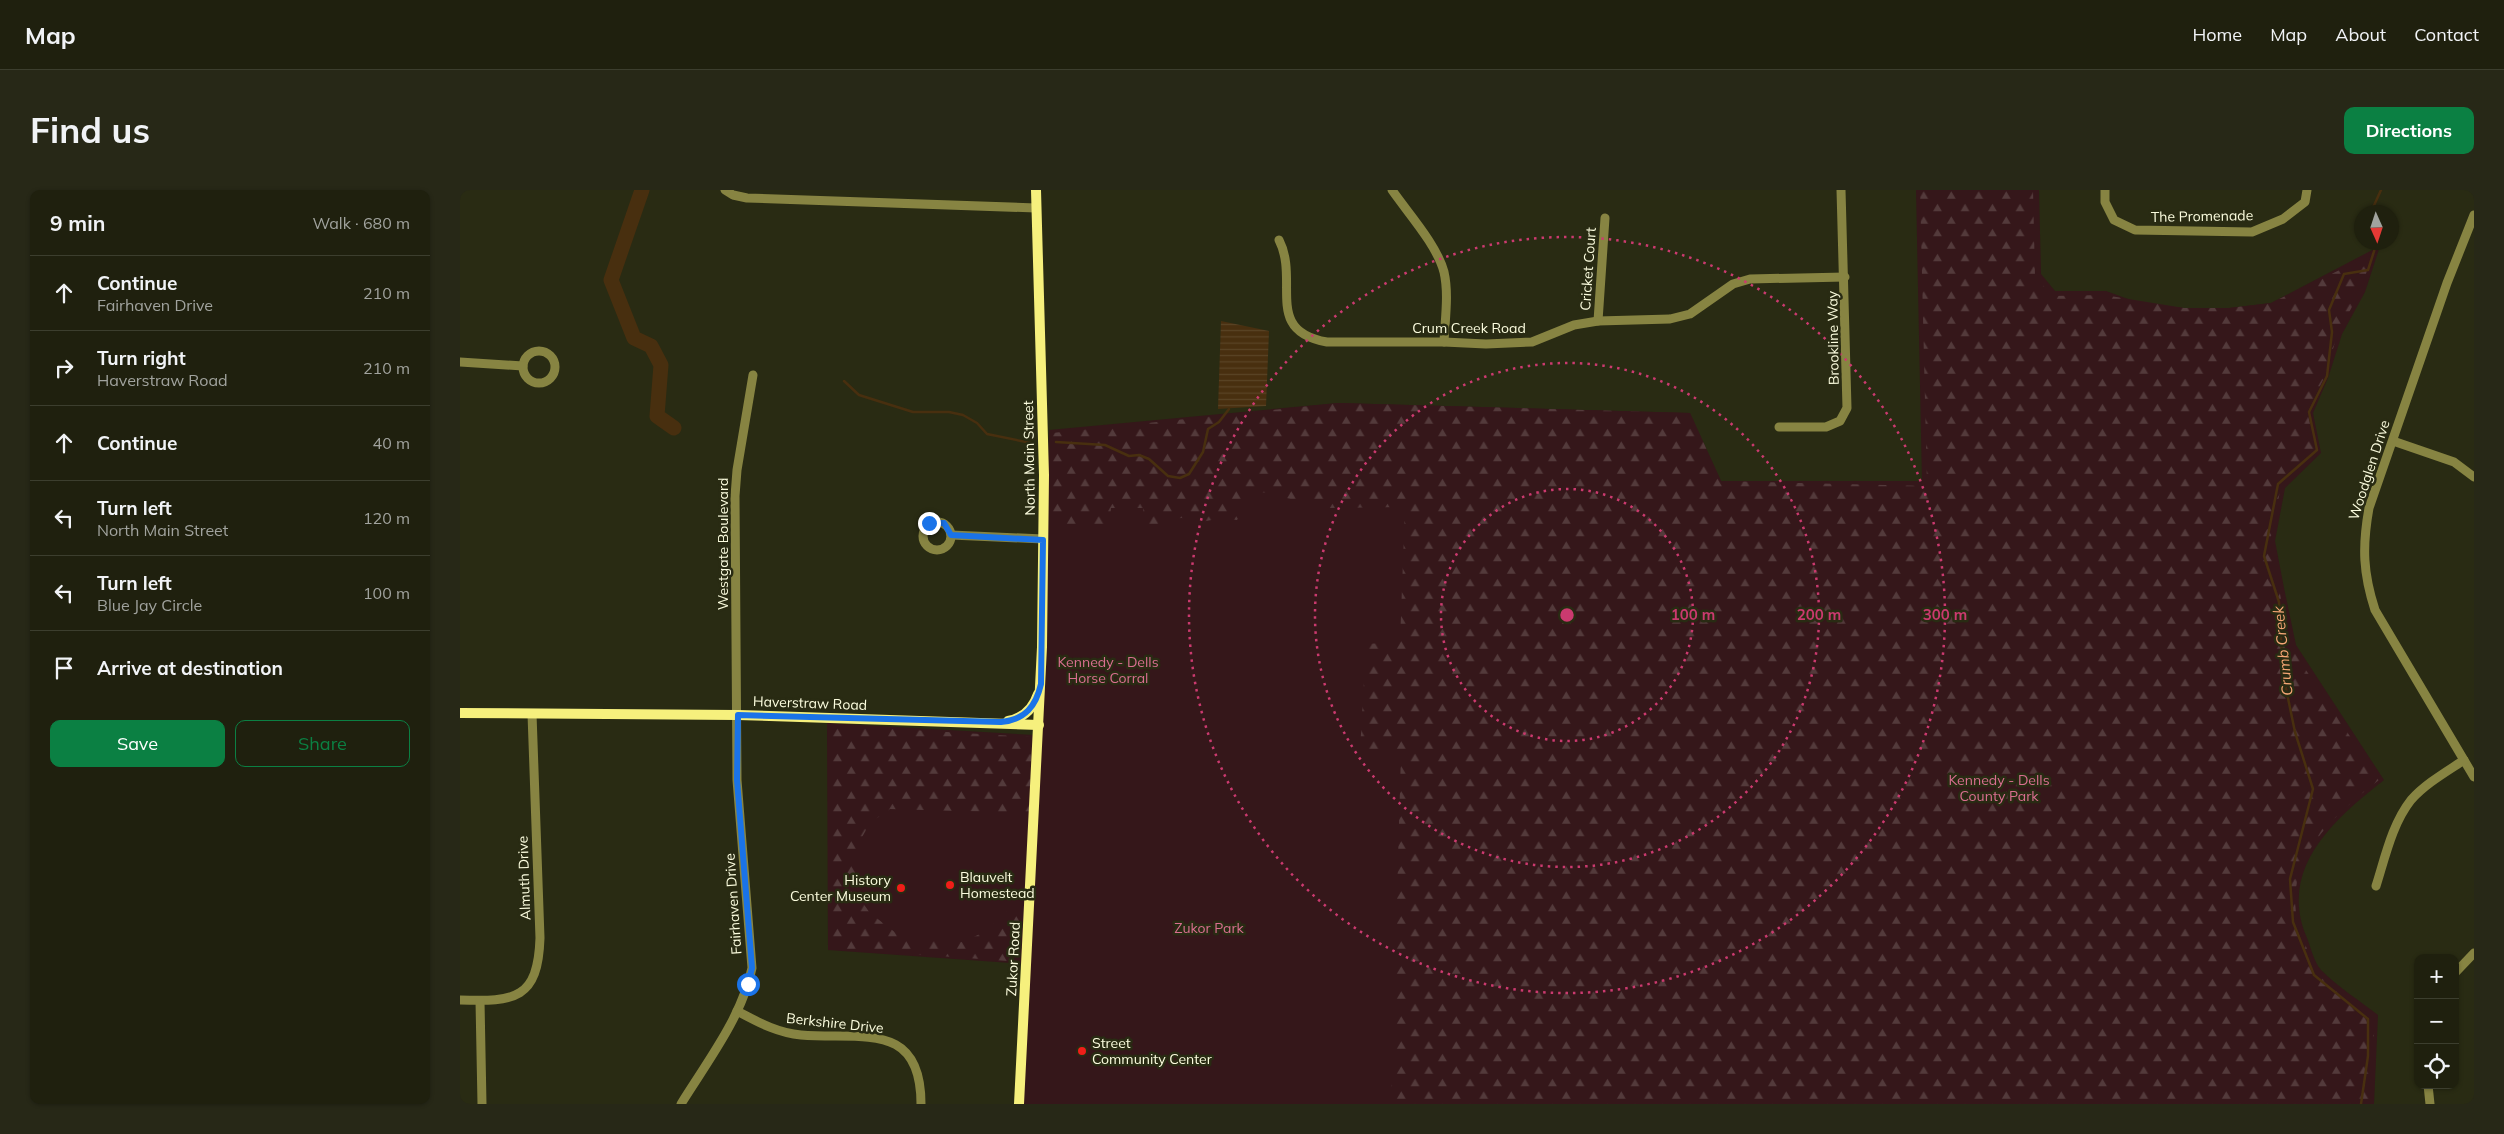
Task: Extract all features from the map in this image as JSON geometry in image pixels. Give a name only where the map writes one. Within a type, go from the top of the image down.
[{"type":"street","points":[[725,190],[733,195],[747,198],[1036,208]]},
{"type":"street","name":"North Main Street","points":[[1036,190],[1044,475],[1039,725]]},
{"type":"street","name":"Brookline Way","points":[[1779,427],[1826,427],[1840,421],[1848,408],[1841,190]]},
{"type":"street","name":"The Promenade","points":[[2105,190],[2105,202],[2114,220],[2135,230],[2252,232],[2283,219],[2305,202],[2308,190]]},
{"type":"street","points":[[1396,191],[1439,257],[1444,273],[1446,290],[1444,342]]},
{"type":"street","name":"Cricket Court","points":[[1598,321],[1605,218]]},
{"type":"street","name":"Woodglen Drive","points":[[2473,220],[2447,282],[2369,508],[2364,535],[2363,560],[2366,584],[2375,610],[2389,637],[2474,777]]},
{"type":"street","name":"Crum Creek Road","points":[[1279,240],[1286,262],[1287,312],[1292,325],[1300,334],[1312,340],[1327,342],[1486,344],[1532,342],[1574,325],[1598,321],[1670,319],[1690,314],[1733,284],[1750,279],[1845,277]]},
{"type":"street","points":[[460,362],[523,366]]},
{"type":"street","name":"Westgate Boulevard","points":[[738,715],[735,496],[737,470],[753,375]]},
{"type":"street","points":[[2392,441],[2454,462],[2474,478]]},
{"type":"street","points":[[951,535],[1043,540]]},
{"type":"street","points":[[996,723],[1014,720],[1026,714],[1034,704],[1041,684]]},
{"type":"street","name":"Haverstraw Road","points":[[460,713],[738,715],[1039,725]]},
{"type":"street","name":"Almuth Drive","points":[[460,1000],[480,1001],[510,997],[523,992],[533,981],[540,958],[532,714]]},
{"type":"street","name":"Fairhaven Drive","points":[[681,1104],[737,1011],[752,968],[737,780],[738,715]]},
{"type":"street","name":"Zukor Road","points":[[1019,1104],[1039,725]]},
{"type":"street","points":[[2376,886],[2398,821],[2411,800],[2431,782],[2464,760]]},
{"type":"street","points":[[2459,969],[2474,953]]},
{"type":"street","points":[[480,1001],[482,1104]]},
{"type":"street","name":"Berkshire Drive","points":[[737,1011],[764,1026],[782,1032],[800,1035],[878,1038],[896,1044],[910,1054],[916,1068],[921,1088],[921,1104]]},
{"type":"street","points":[[2428,1089],[2430,1104]]},
{"type":"green space","name":"Kennedy - Dells County Park","points":[[1916,190],[2039,190],[2041,274],[2055,291],[2106,291],[2139,303],[2184,308],[2229,308],[2271,303],[2372,250],[2379,250],[2365,292],[2342,334],[2328,378],[2313,413],[2321,453],[2285,488],[2275,541],[2296,645],[2384,780],[2347,811],[2315,848],[2305,868],[2299,890],[2300,913],[2311,950],[2319,967],[2335,982],[2378,1015],[2374,1104],[1023,1104],[1040,744],[1049,430],[1338,403],[1690,413],[1721,481],[1922,481]]},
{"type":"green space","name":"Kennedy - Dells County Park","points":[[1920,190],[2033,190],[2035,277],[2053,296],[2104,295],[2184,308],[2229,308],[2271,303],[2371,255],[2362,289],[2338,332],[2325,376],[2307,412],[2317,452],[2281,486],[2270,542],[2290,646],[2379,780],[2340,813],[2323,831],[2310,850],[2300,871],[2295,893],[2297,917],[2305,944],[2316,969],[2329,983],[2375,1017],[2370,1104],[1391,1104],[1401,753],[1360,751],[1366,644],[1400,642],[1405,507],[1328,508],[1257,491],[1237,520],[1222,518],[1201,522],[1182,518],[1165,519],[1145,533],[1143,508],[1111,508],[1109,526],[1050,525],[1052,433],[1338,403],[1690,413],[1721,481],[1927,486]]},
{"type":"green space","points":[[827,723],[1034,735],[1025,964],[828,950]]},
{"type":"green space","points":[[829,725],[1032,737],[1029,813],[890,809],[870,823],[857,846],[857,895],[870,913],[905,940],[963,942],[982,933],[1002,917],[1026,890],[1023,962],[830,948]]},
{"type":"shaded area","points":[[1221,321],[1269,331],[1266,406],[1218,409]]},
{"type":"waterway","points":[[642,190],[611,280],[634,338],[651,346],[661,365],[657,416],[674,428]]},
{"type":"waterway","name":"Crumb Creek","points":[[2374,205],[2381,190]]},
{"type":"waterway","name":"Crumb Creek","points":[[2361,1104],[2368,1056],[2368,1019],[2314,975],[2293,922],[2290,879],[2313,789],[2295,732],[2283,674],[2279,602],[2264,556],[2278,484],[2317,450],[2309,412],[2327,376],[2332,332],[2329,310],[2344,274],[2368,270],[2374,250]]},
{"type":"waterway","points":[[844,381],[859,395],[913,412],[949,412],[963,415],[977,423],[987,434],[1031,443]]},
{"type":"waterway","points":[[1056,442],[1105,445],[1129,456],[1139,455],[1149,459],[1168,476],[1180,478],[1189,474],[1203,452],[1208,429],[1219,422],[1229,409]]},
{"type":"place","name":"Blauvelt Homestead","points":[[950,885]]},
{"type":"place","name":"History Center Museum","points":[[901,888]]},
{"type":"place","name":"Street Community Center","points":[[1082,1051]]},
{"type":"route","points":[[748,984],[752,968],[737,780],[738,715],[1005,722],[1026,714],[1038,696],[1041,684],[1043,540],[951,535],[950,530],[944,523],[939,521],[929,523]]},
{"type":"park label","name":"Kennedy - Dells Horse Corral","points":[[1108,670]]},
{"type":"park label","name":"Zukor Park","points":[[1209,928]]}]
